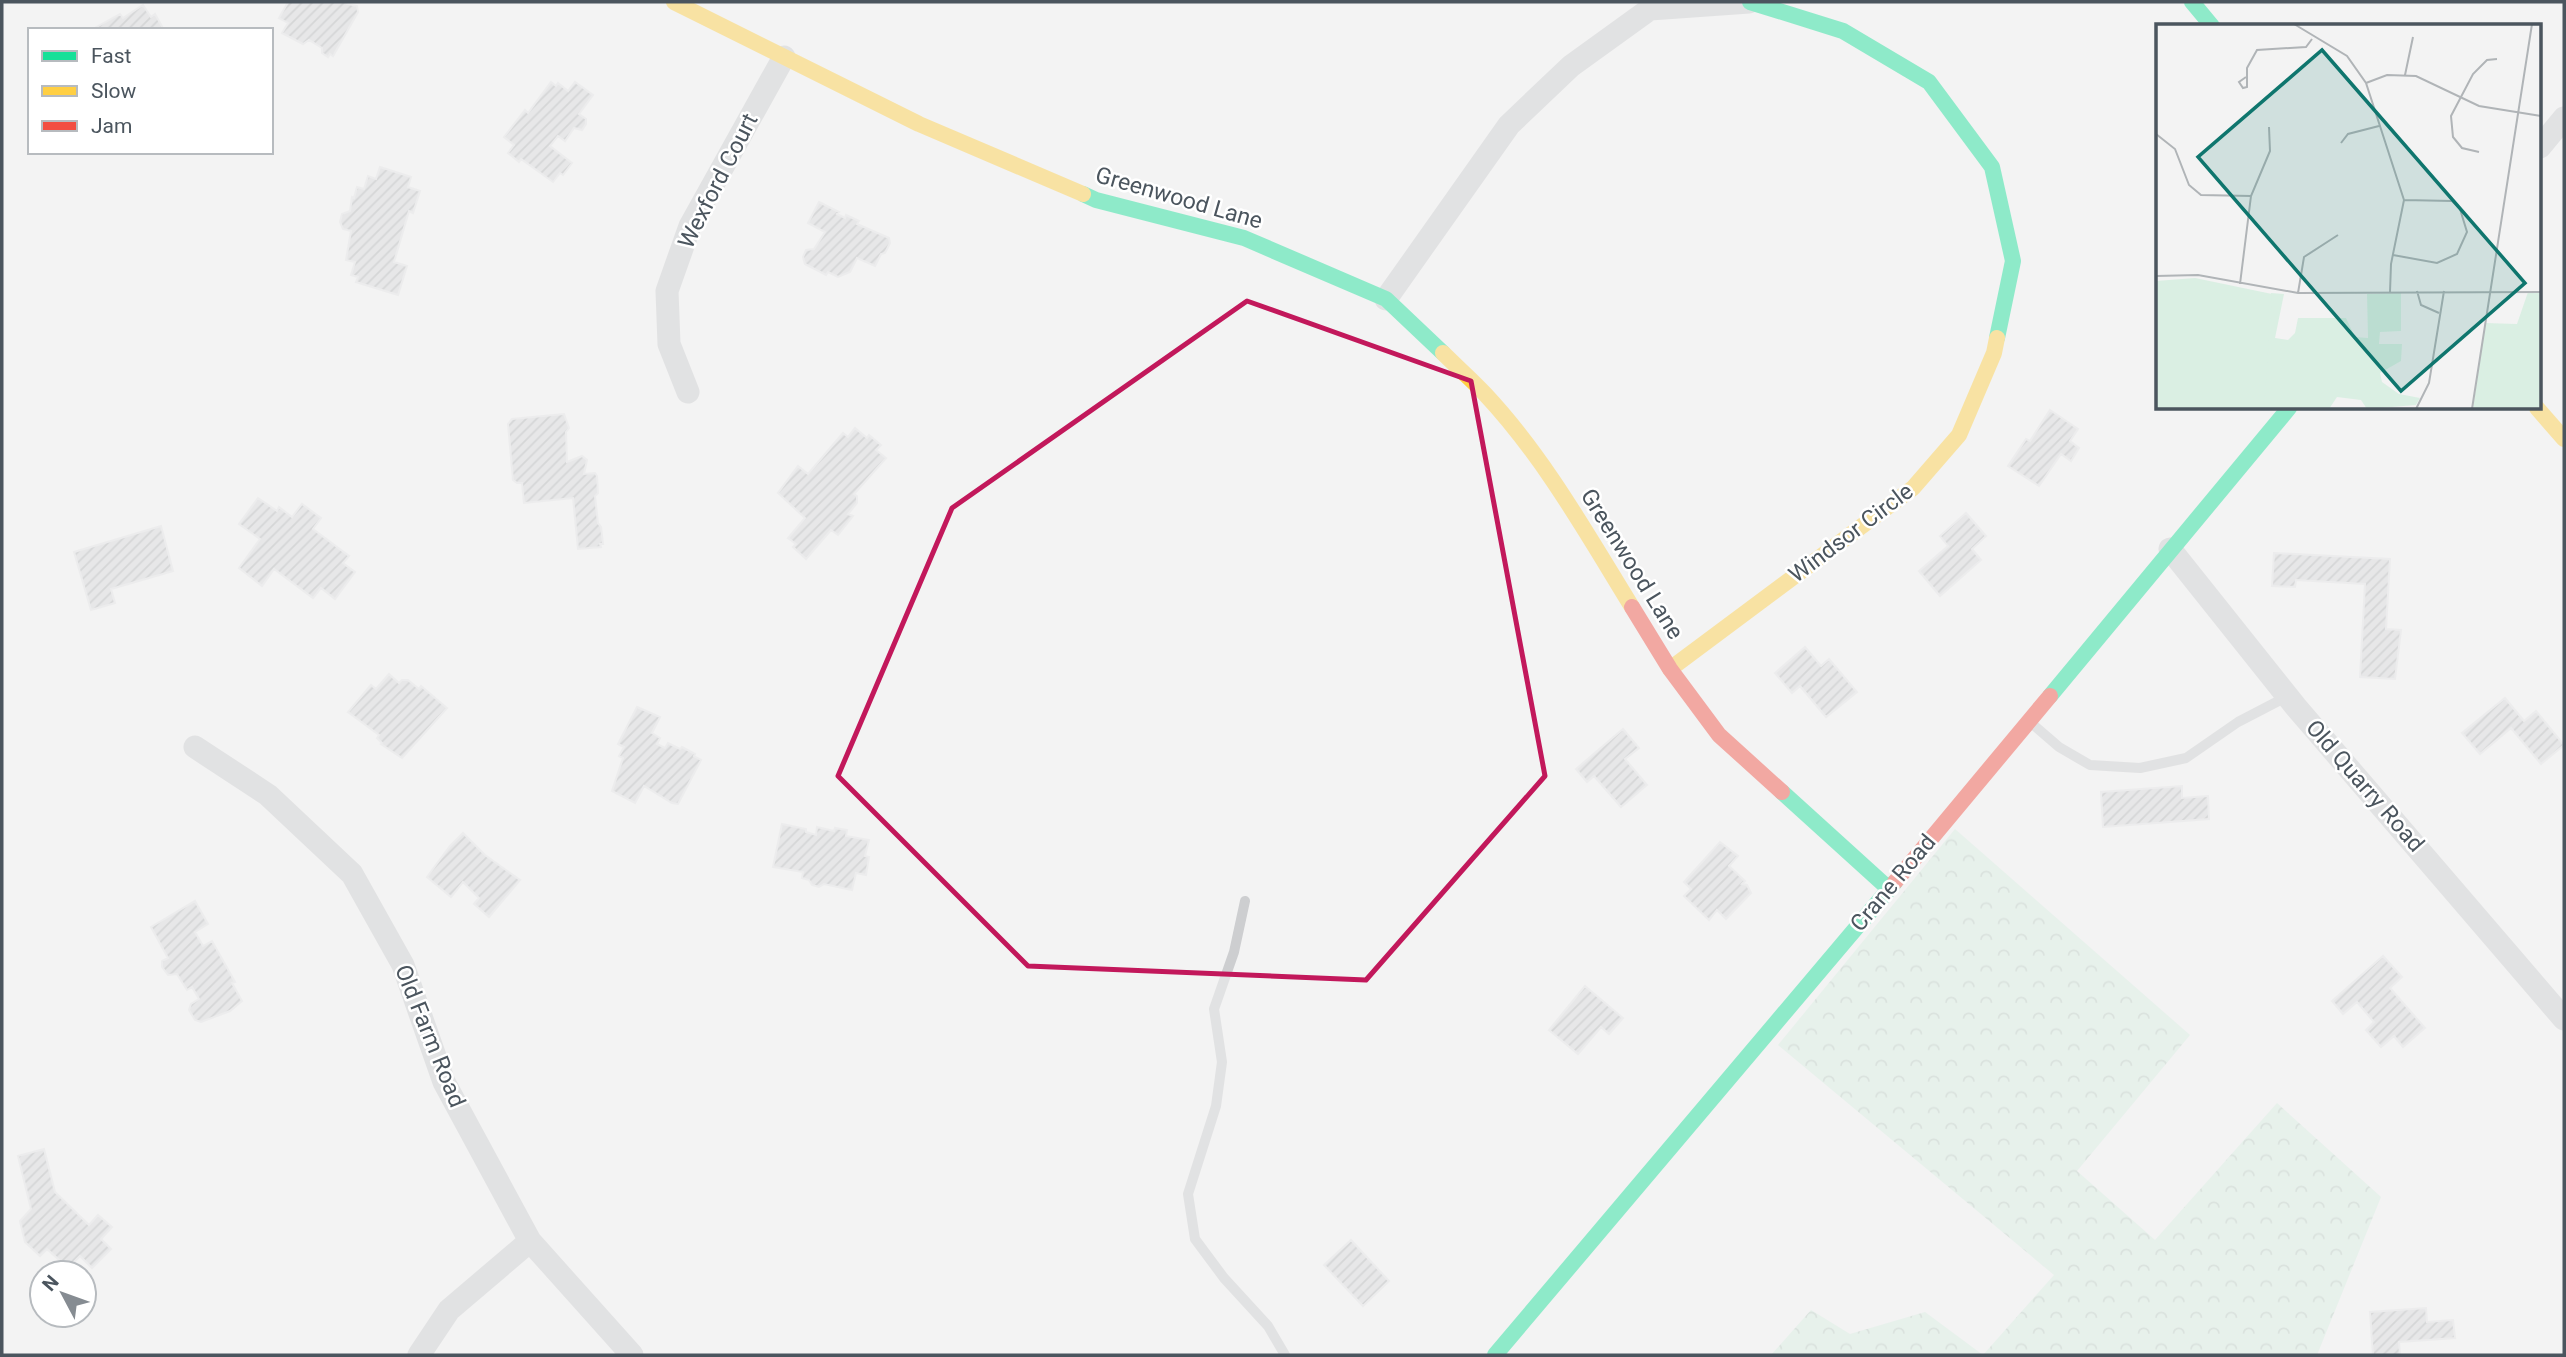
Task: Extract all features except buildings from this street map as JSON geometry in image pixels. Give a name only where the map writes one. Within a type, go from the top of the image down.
[{"type":"street","name":"Greenwood Lane","points":[[674,2],[919,124],[1096,200],[1244,238],[1386,299],[1486,395],[1531,451],[1577,518],[1671,669],[1719,735],[1889,889]]},
{"type":"street","name":"Windsor Circle","points":[[1386,299],[1509,125],[1571,66],[1650,9],[1750,2],[1843,31],[1929,82],[1992,167],[2013,261],[1994,353],[1959,435],[1913,488],[1671,669]]},
{"type":"street","points":[[2192,2],[2210,24]]},
{"type":"street","name":"Wexford Court","points":[[688,392],[669,344],[667,292],[690,226],[785,57]]},
{"type":"street","points":[[2542,145],[2564,118]]},
{"type":"street","name":"Crane Road","points":[[1495,1355],[1889,889],[2287,410]]},
{"type":"street","points":[[2539,410],[2564,439]]},
{"type":"street","name":"Old Quarry Road","points":[[2170,549],[2288,696],[2564,1019]]},
{"type":"street","name":"Old Farm Road","points":[[195,747],[268,796],[352,874],[403,965],[444,1082],[530,1241],[632,1355]]},
{"type":"street","points":[[419,1355],[449,1310],[530,1241]]},
{"type":"lane","points":[[2028,720],[2059,747],[2090,765],[2140,768],[2186,758],[2238,722],[2288,696]]},
{"type":"lane","points":[[1245,901],[1234,951],[1214,1009],[1222,1062],[1216,1106],[1188,1194],[1195,1239],[1224,1278],[1268,1325],[1285,1355]]},
{"type":"highlighted area","points":[[1247,301],[1471,381],[1545,776],[1366,980],[1028,966],[838,776],[952,508]]},
{"type":"green space","points":[[1955,829],[2190,1035],[2077,1171],[2155,1240],[2277,1103],[2381,1197],[2317,1355],[1983,1355],[2054,1275],[1778,1045]]},
{"type":"green space","points":[[1811,1310],[1850,1334],[1925,1312],[1983,1355],[1771,1355]]},
{"type":"traffic: fast","points":[[1750,2],[1843,31],[1929,82],[1992,167],[2013,261],[1997,338]]},
{"type":"traffic: fast","points":[[2192,2],[2210,24]]},
{"type":"traffic: fast","points":[[1083,194],[1096,200],[1244,238],[1386,299],[1443,353]]},
{"type":"traffic: fast","points":[[2050,696],[2287,410]]},
{"type":"traffic: fast","points":[[1782,792],[1889,889]]},
{"type":"traffic: fast","points":[[1495,1355],[1895,882]]},
{"type":"traffic: slow","points":[[674,2],[919,124],[1083,194]]},
{"type":"traffic: slow","points":[[1670,669],[1913,488],[1959,435],[1994,353],[1997,338]]},
{"type":"traffic: slow","points":[[1443,353],[1485,394],[1527,444],[1564,497],[1632,607]]},
{"type":"traffic: slow","points":[[2539,410],[2564,439]]},
{"type":"traffic: jam","points":[[1632,607],[1670,669],[1719,735],[1782,792]]},
{"type":"traffic: jam","points":[[1895,882],[2050,696]]}]
